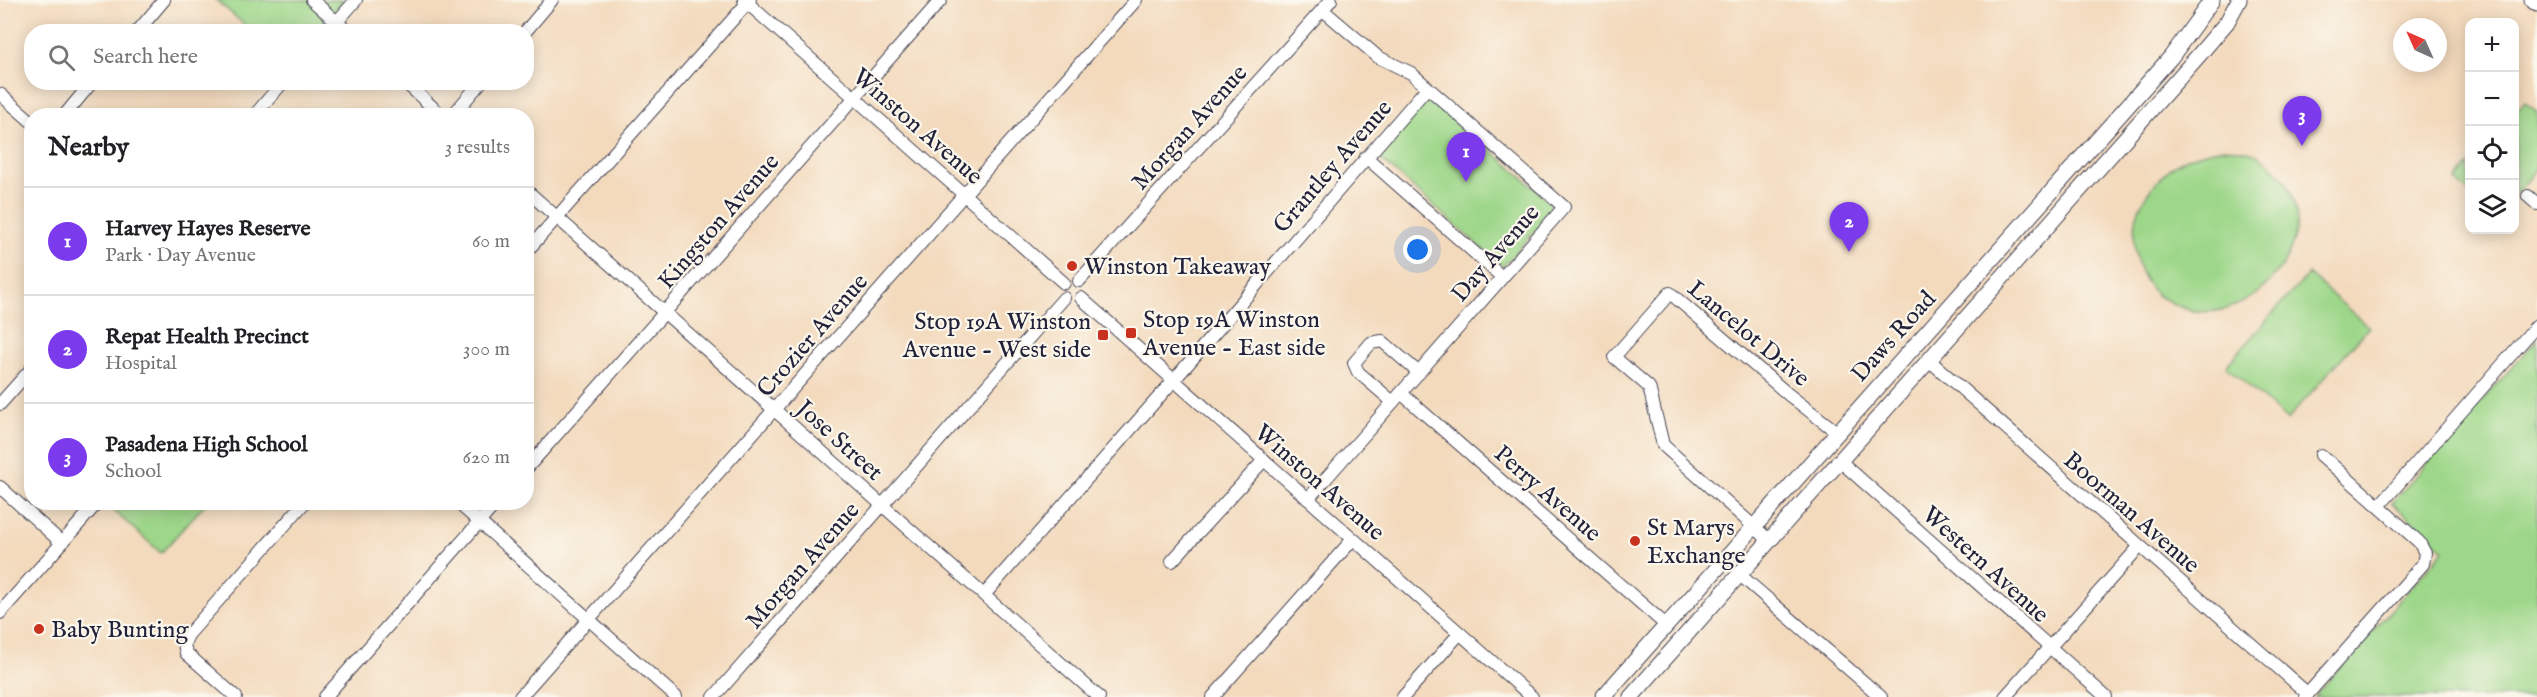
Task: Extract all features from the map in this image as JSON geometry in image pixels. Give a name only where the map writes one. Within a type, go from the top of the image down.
[{"type":"main road","name":"Daws Road","points":[[1603,697],[2179,48],[2212,0]]},
{"type":"main road","name":"Daws Road","points":[[1631,697],[2227,22],[2239,0]]},
{"type":"main road","points":[[2532,0],[2537,4]]},
{"type":"main road","points":[[2100,165],[2101,135],[2114,140],[2136,115],[2165,92]]},
{"type":"main road","points":[[2043,200],[2052,220]]},
{"type":"main road","points":[[2030,215],[2052,220]]},
{"type":"main road","points":[[1892,371],[1915,361],[1929,360],[1930,328]]},
{"type":"street","points":[[144,24],[164,0]]},
{"type":"street","points":[[312,0],[330,24]]},
{"type":"street","points":[[335,24],[356,0]]},
{"type":"street","points":[[532,24],[552,0]]},
{"type":"street","name":"Kingston Avenue","points":[[534,460],[941,0]]},
{"type":"street","name":"Crozier Avenue","points":[[520,697],[1136,0]]},
{"type":"street","points":[[534,243],[747,1]]},
{"type":"street","name":"Winston Avenue","points":[[747,1],[1064,283]]},
{"type":"street","name":"Day Avenue","points":[[1308,499],[1564,207],[1411,73],[1378,57],[1327,5]]},
{"type":"street","name":"Morgan Avenue","points":[[1079,281],[1327,5]]},
{"type":"street","name":"Grantley Avenue","points":[[984,595],[1174,381],[1428,88]]},
{"type":"street","points":[[71,108],[85,90]]},
{"type":"street","points":[[261,108],[276,90]]},
{"type":"street","points":[[414,90],[433,108]]},
{"type":"street","points":[[459,108],[474,90]]},
{"type":"street","points":[[0,94],[24,115]]},
{"type":"street","points":[[1366,158],[1502,277]]},
{"type":"street","name":"Jose Street","points":[[534,197],[1099,697]]},
{"type":"street","points":[[1071,279],[1079,281],[1083,288],[1081,298],[1074,302],[1064,298],[1061,291],[1064,283],[1071,279]]},
{"type":"street","name":"Lancelot Drive","points":[[1770,541],[1663,445],[1650,387],[1614,357],[1670,293],[1789,395],[1838,433]]},
{"type":"street","name":"Morgan Avenue","points":[[714,697],[1064,298]]},
{"type":"street","name":"Winston Avenue","points":[[1081,298],[1532,697]]},
{"type":"street","points":[[2379,506],[2537,325]]},
{"type":"street","points":[[1397,398],[1358,372],[1354,363],[1371,343],[1382,341],[1419,373]]},
{"type":"street","name":"Boorman Avenue","points":[[1929,360],[2307,696]]},
{"type":"street","points":[[0,404],[24,377]]},
{"type":"street","name":"Perry Avenue","points":[[1397,398],[1667,626]]},
{"type":"street","points":[[2307,696],[2423,564],[2425,553],[2419,542],[2321,455]]},
{"type":"street","points":[[1172,561],[1264,460]]},
{"type":"street","name":"Western Avenue","points":[[1840,461],[2106,697]]},
{"type":"street","points":[[0,487],[24,509]]},
{"type":"street","points":[[25,510],[62,543]]},
{"type":"street","points":[[0,613],[91,510]]},
{"type":"street","points":[[235,697],[186,653],[184,644],[188,635],[298,510]]},
{"type":"street","points":[[465,510],[676,697]]},
{"type":"street","points":[[325,697],[490,510]]},
{"type":"street","points":[[1213,697],[1353,539]]},
{"type":"street","points":[[2005,697],[2140,546]]},
{"type":"street","points":[[1740,574],[1881,697]]},
{"type":"street","points":[[1403,697],[1460,633]]},
{"type":"green space","points":[[216,0],[344,0],[323,24],[244,24]]},
{"type":"green space","points":[[1430,96],[1556,207],[1503,267],[1377,156]]},
{"type":"green space","points":[[2525,102],[2537,112],[2537,169],[2519,190],[2519,126],[2519,109]]},
{"type":"green space","points":[[2222,148],[2249,151],[2268,162],[2278,172],[2293,197],[2296,225],[2289,252],[2274,277],[2252,296],[2226,309],[2198,311],[2170,302],[2155,293],[2141,272],[2134,235],[2139,210],[2156,182],[2189,157]]},
{"type":"green space","points":[[2465,170],[2465,189],[2456,181]]},
{"type":"green space","points":[[2308,274],[2369,327],[2287,420],[2226,366]]},
{"type":"green space","points":[[2537,339],[2537,697],[2314,697],[2444,550],[2392,503]]},
{"type":"green space","points":[[113,510],[200,510],[161,553]]},
{"type":"place","name":"Pasadena High School","points":[[2302,146]]},
{"type":"place","name":"Harvey Hayes Reserve","points":[[1466,182]]},
{"type":"place","name":"Repat Health Precinct","points":[[1849,252]]},
{"type":"place","name":"Winston Takeaway","points":[[1072,266]]},
{"type":"place","name":"Stop 19A Winston Avenue - East side","points":[[1131,333]]},
{"type":"place","name":"Stop 19A Winston Avenue - West side","points":[[1103,335]]},
{"type":"place","name":"St Marys Exchange","points":[[1635,541]]},
{"type":"place","name":"Baby Bunting","points":[[39,629]]}]
